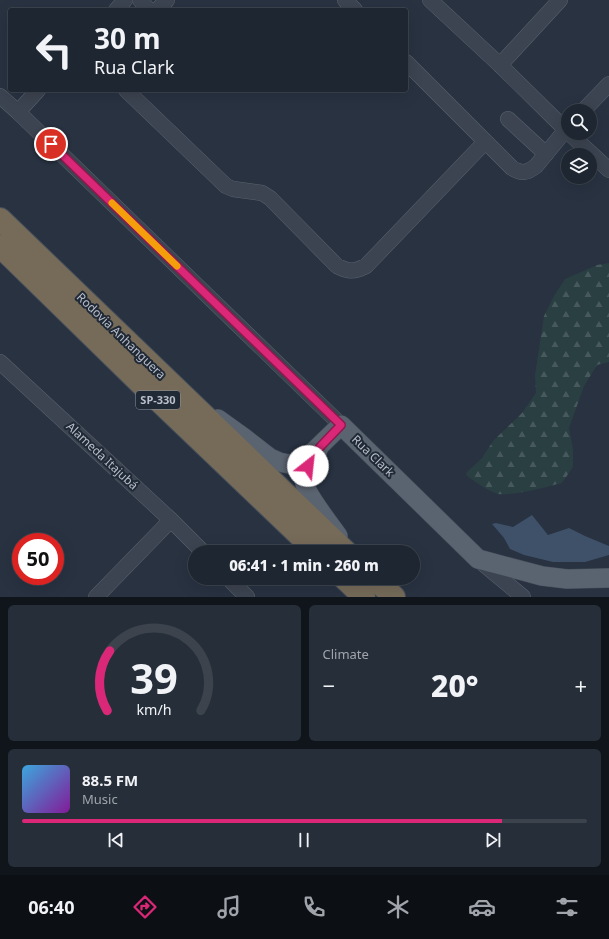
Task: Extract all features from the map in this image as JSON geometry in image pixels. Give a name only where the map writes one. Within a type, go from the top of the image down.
[{"type":"highway","name":"Rodovia Anhanguera","points":[[0,219],[181,394],[341,545]]},
{"type":"highway","name":"Rodovia Anhanguera","points":[[0,246],[139,382],[310,545]]},
{"type":"highway","points":[[351,585],[364,597]]},
{"type":"highway","points":[[381,585],[394,597]]},
{"type":"main road","points":[[181,394],[243,437],[270,458],[289,464],[307,458],[341,425]]},
{"type":"main road","name":"Rua Clark","points":[[341,425],[478,559]]},
{"type":"main road","points":[[320,447],[308,466],[305,477],[305,486],[308,494],[343,545]]},
{"type":"main road","points":[[478,559],[548,576],[567,579],[609,578]]},
{"type":"street","points":[[118,8],[125,0]]},
{"type":"street","points":[[140,0],[147,8]]},
{"type":"street","points":[[159,8],[167,0]]},
{"type":"street","points":[[345,0],[353,8]]},
{"type":"street","points":[[430,0],[561,123]]},
{"type":"street","points":[[500,65],[560,0]]},
{"type":"street","points":[[408,64],[512,168],[518,172],[530,171],[561,138]]},
{"type":"street","points":[[590,104],[609,84]]},
{"type":"street","points":[[18,112],[36,92]]},
{"type":"street","points":[[128,92],[226,186],[262,193],[270,198],[337,266],[344,270],[351,271],[366,266],[486,142]]},
{"type":"street","name":"Rua Clark","points":[[0,96],[341,425]]},
{"type":"street","points":[[508,119],[546,154]]},
{"type":"street","points":[[578,140],[609,170]]},
{"type":"street","name":"Alameda Itajubá","points":[[0,362],[171,520],[196,545]]},
{"type":"street","points":[[96,597],[171,520]]},
{"type":"street","name":"Rua Clark","points":[[478,559],[523,597]]},
{"type":"street","points":[[235,585],[247,597]]},
{"type":"green space","points":[[609,263],[609,362],[597,365],[584,386],[569,428],[573,449],[573,467],[562,483],[512,494],[498,494],[490,491],[466,475],[467,472],[482,458],[493,441],[522,413],[536,393],[535,375],[544,316],[554,296],[565,279],[597,265]]},
{"type":"water","points":[[532,515],[548,535],[569,528],[609,546],[609,555],[585,562],[553,562],[524,555],[510,549],[504,538],[492,524],[496,523],[513,527]]},
{"type":"slow traffic","points":[[112,203],[177,266]]},
{"type":"route","points":[[51,144],[341,425],[320,447],[308,466]]}]
